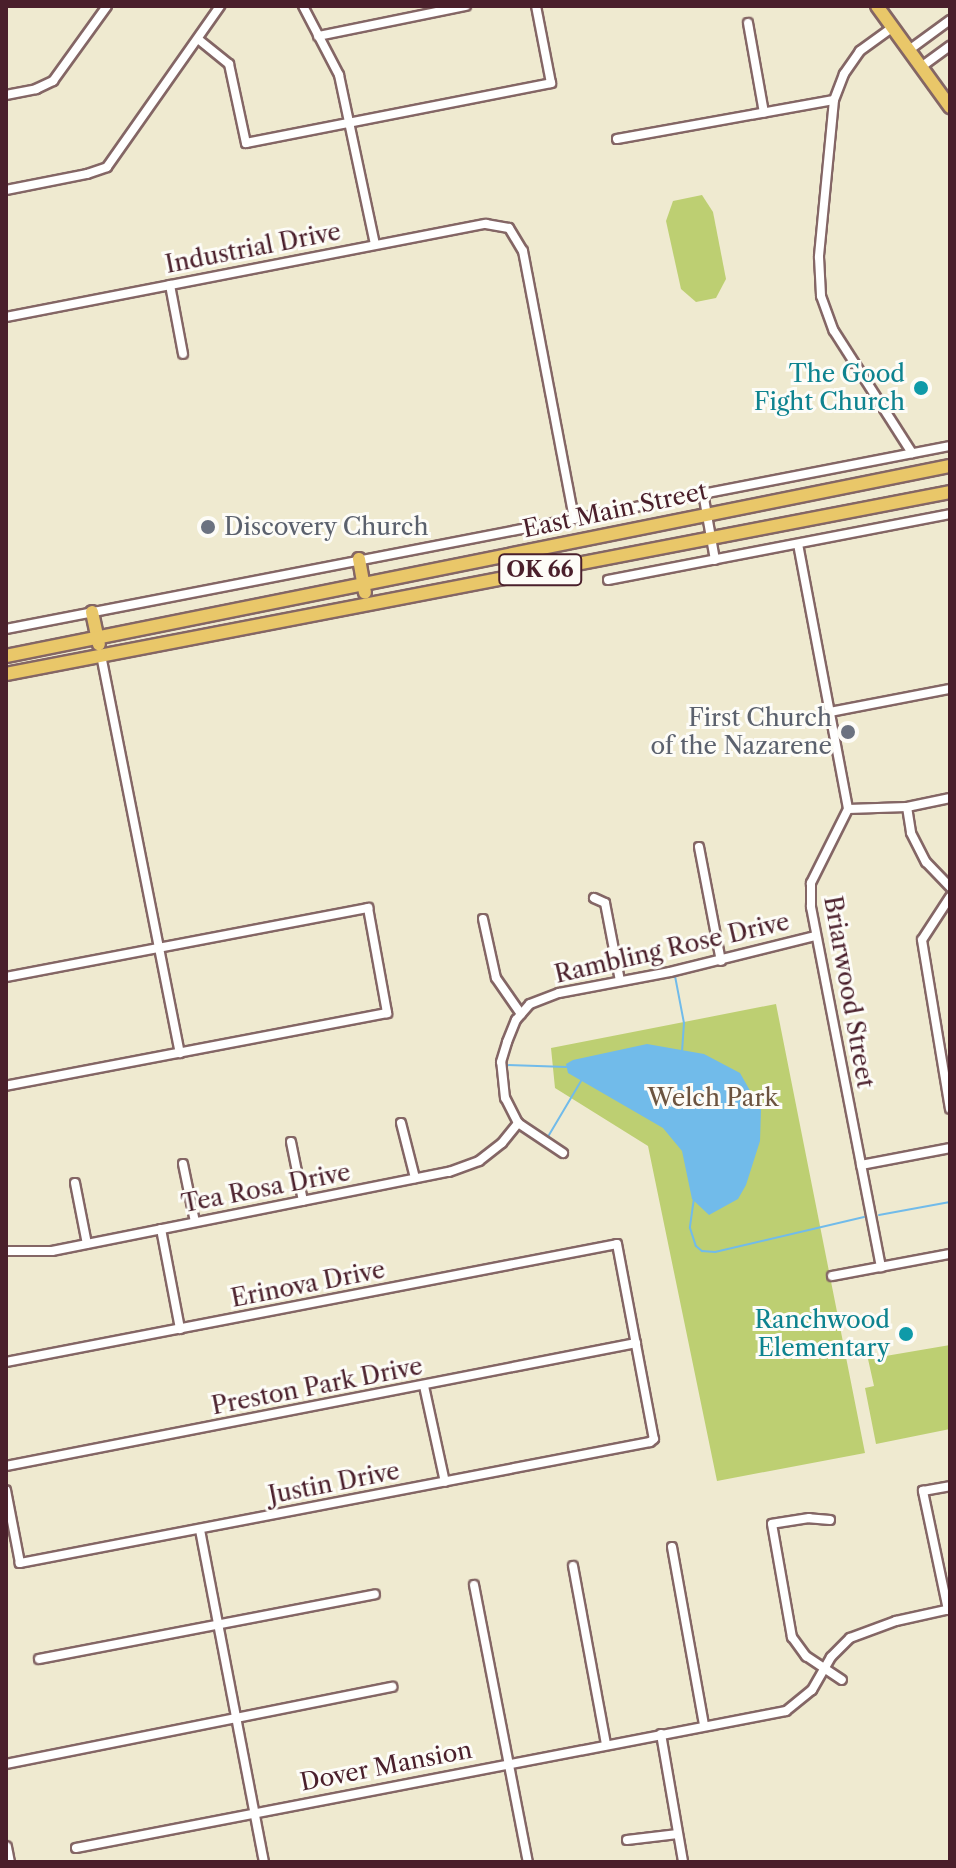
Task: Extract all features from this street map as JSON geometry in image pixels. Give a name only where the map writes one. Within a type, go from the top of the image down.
[{"type":"main road","points":[[877,6],[950,107]]},
{"type":"main road","name":"East Main Street","points":[[6,656],[950,466]]},
{"type":"main road","name":"East Main Street","points":[[6,674],[950,492]]},
{"type":"main road","points":[[359,559],[367,603]]},
{"type":"main road","points":[[92,612],[101,655]]},
{"type":"street","points":[[6,95],[36,89],[53,81],[107,6]]},
{"type":"street","points":[[6,190],[107,167],[220,6]]},
{"type":"street","points":[[303,6],[339,75],[375,244]]},
{"type":"street","points":[[318,36],[466,6]]},
{"type":"street","points":[[198,39],[229,64],[246,143],[551,83],[536,6]]},
{"type":"street","points":[[909,50],[950,20]]},
{"type":"street","points":[[748,23],[764,113]]},
{"type":"street","points":[[893,27],[860,51],[844,74],[834,100],[819,257],[821,296],[834,331],[912,453]]},
{"type":"street","points":[[921,67],[950,46]]},
{"type":"street","points":[[617,139],[834,100]]},
{"type":"street","name":"Industrial Drive","points":[[6,317],[486,224],[509,228],[523,251],[574,519]]},
{"type":"street","points":[[170,285],[183,354]]},
{"type":"street","name":"East Main Street","points":[[6,629],[950,446]]},
{"type":"street","points":[[703,493],[715,560]]},
{"type":"street","points":[[608,580],[950,514]]},
{"type":"street","points":[[798,544],[848,809],[907,807],[950,798]]},
{"type":"street","points":[[101,655],[180,1053]]},
{"type":"street","points":[[830,712],[950,689]]},
{"type":"street","points":[[907,807],[911,833],[926,862],[950,887]]},
{"type":"street","name":"Briarwood Street","points":[[848,809],[811,883],[816,936],[881,1267]]},
{"type":"street","points":[[699,847],[721,961]]},
{"type":"street","points":[[950,897],[922,940],[950,1109]]},
{"type":"street","points":[[594,898],[605,903],[620,981]]},
{"type":"street","points":[[6,977],[368,908],[387,1013],[6,1086]]},
{"type":"street","points":[[483,919],[496,978],[521,1014],[501,1062],[505,1098],[518,1123],[563,1153]]},
{"type":"street","name":"Rambling Rose Drive","points":[[521,1014],[542,998],[721,961],[767,946],[816,936]]},
{"type":"street","points":[[401,1123],[415,1178]]},
{"type":"street","name":"Tea Rosa Drive","points":[[6,1251],[30,1253],[87,1244],[415,1178],[479,1161],[502,1143],[518,1123]]},
{"type":"street","points":[[291,1142],[303,1201]]},
{"type":"street","points":[[861,1165],[950,1148]]},
{"type":"street","points":[[183,1164],[195,1222]]},
{"type":"street","points":[[75,1183],[87,1244]]},
{"type":"street","points":[[161,1229],[180,1329]]},
{"type":"street","name":"Erinova Drive","points":[[6,1362],[617,1244],[636,1343]]},
{"type":"street","points":[[832,1276],[950,1254]]},
{"type":"street","name":"Preston Park Drive","points":[[6,1466],[636,1343]]},
{"type":"street","name":"Justin Drive","points":[[6,1490],[20,1563],[650,1442],[654,1439],[636,1343]]},
{"type":"street","points":[[424,1386],[445,1482]]},
{"type":"street","points":[[949,1610],[923,1491],[950,1486]]},
{"type":"street","points":[[830,1520],[809,1518],[772,1524],[792,1637],[806,1656],[842,1680]]},
{"type":"street","points":[[200,1530],[264,1862]]},
{"type":"street","points":[[672,1547],[704,1725]]},
{"type":"street","points":[[573,1566],[606,1744]]},
{"type":"street","points":[[474,1585],[528,1862]]},
{"type":"street","points":[[39,1659],[375,1594]]},
{"type":"street","name":"Dover Mansion","points":[[76,1848],[244,1816],[254,1811],[786,1711],[812,1690],[825,1668],[850,1638],[896,1621],[949,1610]]},
{"type":"street","points":[[6,1764],[392,1687]]},
{"type":"street","points":[[661,1734],[683,1862]]},
{"type":"street","points":[[627,1840],[678,1834]]},
{"type":"street","points":[[6,1847],[9,1862]]},
{"type":"green space","points":[[702,195],[713,212],[726,279],[716,298],[696,302],[681,289],[666,221],[673,201]]},
{"type":"green space","name":"Welch Park","points":[[776,1004],[865,1453],[717,1481],[648,1146],[555,1088],[551,1048]]},
{"type":"green space","points":[[950,1345],[950,1429],[876,1444],[865,1388],[874,1386],[868,1359]]},
{"type":"water","points":[[647,1044],[704,1054],[740,1073],[761,1110],[760,1141],[746,1185],[738,1199],[709,1215],[692,1199],[682,1151],[663,1128],[568,1073],[566,1064],[573,1060]]},
{"type":"waterway","points":[[675,976],[684,1023],[682,1051]]},
{"type":"waterway","points":[[506,1065],[567,1067]]},
{"type":"waterway","points":[[549,1135],[581,1081]]},
{"type":"waterway","points":[[694,1198],[690,1228],[696,1246],[702,1251],[715,1252],[864,1217]]},
{"type":"waterway","points":[[879,1215],[950,1202]]},
{"type":"place","name":"The Good Fight Church","points":[[921,388]]},
{"type":"place","name":"Discovery Church","points":[[208,527]]},
{"type":"place","name":"First Church of the Nazarene","points":[[848,732]]},
{"type":"place","name":"Ranchwood Elementary","points":[[906,1334]]}]
